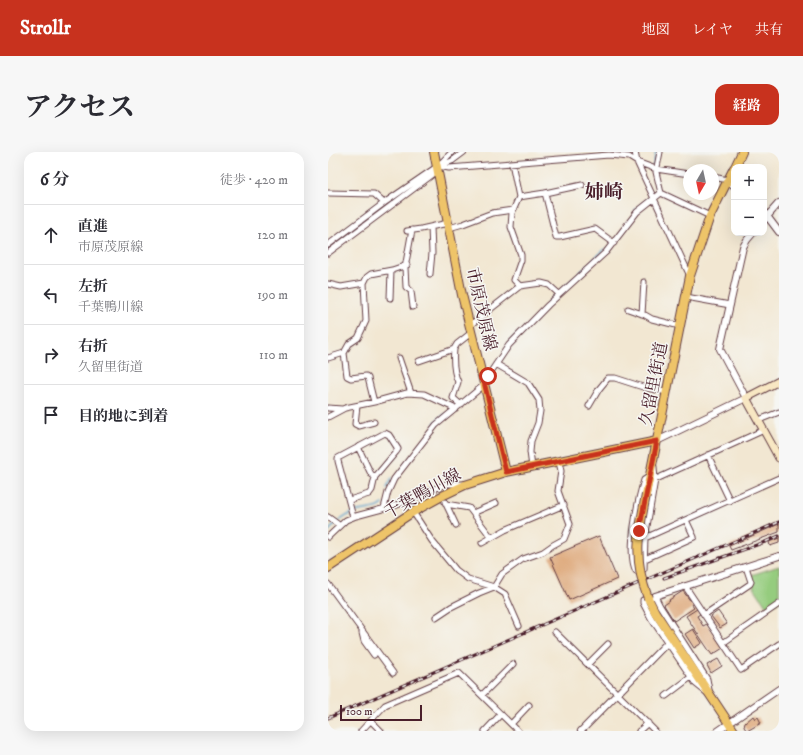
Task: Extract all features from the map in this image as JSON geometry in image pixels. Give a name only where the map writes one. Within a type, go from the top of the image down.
[{"type":"main road","name":"市原茂原線","points":[[434,152],[438,166],[462,295],[506,472]]},
{"type":"main road","name":"久留里街道","points":[[736,164],[742,152]]},
{"type":"main road","name":"久留里街道","points":[[731,183],[710,216],[690,276],[657,441],[652,479],[646,495],[638,540],[638,561],[643,584],[655,612],[734,731]]},
{"type":"main road","points":[[779,381],[746,398],[779,458]]},
{"type":"main road","name":"千葉鴨川線","points":[[328,568],[413,512],[465,485],[506,472],[657,441]]},
{"type":"street","points":[[328,245],[384,203],[438,166],[452,152]]},
{"type":"street","points":[[328,253],[432,175],[438,166],[452,161],[464,152]]},
{"type":"street","points":[[635,152],[637,162],[690,276]]},
{"type":"street","points":[[660,152],[656,169],[661,193]]},
{"type":"street","points":[[438,166],[449,168],[609,155],[629,157],[637,162],[656,169],[683,173]]},
{"type":"street","points":[[512,163],[519,197],[513,210],[511,227],[521,255],[521,260],[514,280],[520,286]]},
{"type":"street","points":[[719,179],[731,183]]},
{"type":"street","points":[[519,197],[582,185]]},
{"type":"street","points":[[328,193],[374,194],[384,203]]},
{"type":"street","points":[[545,193],[556,237],[595,229],[614,243]]},
{"type":"street","points":[[384,508],[388,492],[394,479],[436,426],[484,384],[509,345],[614,243],[637,212],[661,193]]},
{"type":"street","points":[[661,193],[710,216]]},
{"type":"street","points":[[767,214],[779,204]]},
{"type":"street","points":[[413,307],[411,291],[406,287],[405,268],[410,230],[463,224],[492,213],[513,210]]},
{"type":"street","points":[[767,218],[779,232]]},
{"type":"street","points":[[430,274],[432,254],[431,227]]},
{"type":"street","points":[[657,441],[746,398],[720,349],[744,243],[750,236]]},
{"type":"street","points":[[374,402],[368,378],[366,376],[351,378],[347,376],[344,353],[349,344],[358,338],[366,321],[364,283],[367,277],[371,274],[391,271],[406,264]]},
{"type":"street","points":[[390,298],[391,271]]},
{"type":"street","points":[[642,314],[644,282]]},
{"type":"street","points":[[328,284],[341,288],[364,283]]},
{"type":"street","points":[[461,404],[453,398],[458,382],[455,376],[453,364],[454,349],[470,329],[520,286],[541,283],[549,285],[560,294]]},
{"type":"street","points":[[686,297],[730,306]]},
{"type":"street","points":[[628,309],[652,319],[680,326]]},
{"type":"street","points":[[419,362],[454,349]]},
{"type":"street","points":[[328,358],[344,353]]},
{"type":"street","points":[[399,358],[411,393]]},
{"type":"street","points":[[496,364],[528,383],[539,400],[540,411],[538,423],[530,452],[532,467]]},
{"type":"street","points":[[589,406],[599,389],[608,378],[615,378],[646,388],[667,392]]},
{"type":"street","points":[[328,417],[342,409],[411,393],[424,394],[456,409]]},
{"type":"street","points":[[357,406],[355,424],[359,426],[374,422]]},
{"type":"street","points":[[328,408],[342,409]]},
{"type":"street","points":[[759,420],[779,412]]},
{"type":"street","points":[[652,479],[645,538],[644,569],[636,571],[633,567],[632,549],[636,517],[644,480],[652,479],[764,430]]},
{"type":"street","points":[[349,500],[369,494],[372,490],[375,477],[398,449],[389,435],[385,433],[340,456],[338,461],[353,517]]},
{"type":"street","points":[[358,447],[371,474],[375,477]]},
{"type":"street","points":[[708,455],[730,501]]},
{"type":"street","points":[[436,617],[451,607],[494,587],[502,574],[524,559],[543,552],[564,539],[570,524],[558,491],[561,471],[559,462]]},
{"type":"street","points":[[645,538],[779,478]]},
{"type":"street","points":[[328,537],[339,525],[353,517],[397,505],[446,484],[456,483],[465,485]]},
{"type":"street","points":[[442,496],[456,525]]},
{"type":"street","points":[[473,513],[496,503]]},
{"type":"street","points":[[446,504],[466,506],[491,537]]},
{"type":"street","points":[[482,543],[491,537],[564,505]]},
{"type":"street","points":[[413,512],[432,541],[456,570],[468,579],[494,587],[506,594],[519,626]]},
{"type":"street","points":[[328,517],[339,525]]},
{"type":"street","points":[[645,559],[694,537],[686,520]]},
{"type":"street","points":[[710,694],[707,679],[653,597],[779,556]]},
{"type":"street","points":[[704,615],[750,584],[751,582],[746,567]]},
{"type":"street","points":[[328,584],[393,673]]},
{"type":"street","points":[[685,586],[742,670],[779,644]]},
{"type":"street","points":[[645,600],[643,600],[643,603],[651,618],[691,677],[701,689],[710,694]]},
{"type":"street","points":[[723,643],[779,604]]},
{"type":"street","points":[[361,628],[364,641],[374,656]]},
{"type":"street","points":[[555,632],[656,731]]},
{"type":"street","points":[[581,731],[668,642]]},
{"type":"street","points":[[588,664],[608,644]]},
{"type":"street","points":[[482,695],[513,664]]},
{"type":"street","points":[[361,731],[385,705],[459,673],[518,731]]},
{"type":"street","points":[[666,696],[691,677]]},
{"type":"street","points":[[718,731],[779,689]]},
{"type":"street","points":[[511,724],[529,705]]},
{"type":"street","points":[[485,731],[501,714]]},
{"type":"street","points":[[371,721],[381,731]]},
{"type":"street","points":[[639,731],[648,724]]},
{"type":"green space","points":[[779,566],[779,601],[770,607],[767,607],[753,586],[751,575]]},
{"type":"building","points":[[779,524],[779,532],[731,550],[729,546]]},
{"type":"building","points":[[599,536],[617,579],[569,600],[550,557]]},
{"type":"building","points":[[779,538],[779,543],[770,546],[769,542]]},
{"type":"building","points":[[683,591],[694,608],[674,621],[664,605]]},
{"type":"building","points":[[697,609],[700,614],[697,616],[703,626],[707,624],[723,648],[712,655],[686,616]]},
{"type":"building","points":[[718,611],[727,624],[720,628],[711,616]]},
{"type":"building","points":[[693,629],[702,643],[694,648],[685,634]]},
{"type":"building","points":[[718,659],[722,666],[711,673],[707,665]]},
{"type":"building","points":[[753,716],[755,719],[758,717],[761,723],[747,731],[744,727],[745,723]]},
{"type":"waterway","points":[[653,166],[656,152]]},
{"type":"waterway","points":[[635,210],[658,191],[652,169]]},
{"type":"waterway","points":[[559,292],[606,248]]},
{"type":"waterway","points":[[547,303],[556,294]]},
{"type":"waterway","points":[[510,341],[517,334]]},
{"type":"waterway","points":[[434,424],[438,419],[446,414]]},
{"type":"waterway","points":[[387,488],[391,479]]},
{"type":"waterway","points":[[338,522],[352,513],[375,508],[383,504]]},
{"type":"waterway","points":[[328,532],[335,524]]},
{"type":"railway","points":[[328,718],[779,522]]},
{"type":"railway","points":[[664,578],[779,536]]},
{"type":"district","name":"姉崎","points":[[604,191]]},
{"type":"route","points":[[488,376],[484,382],[506,472],[657,441],[639,531]]}]
